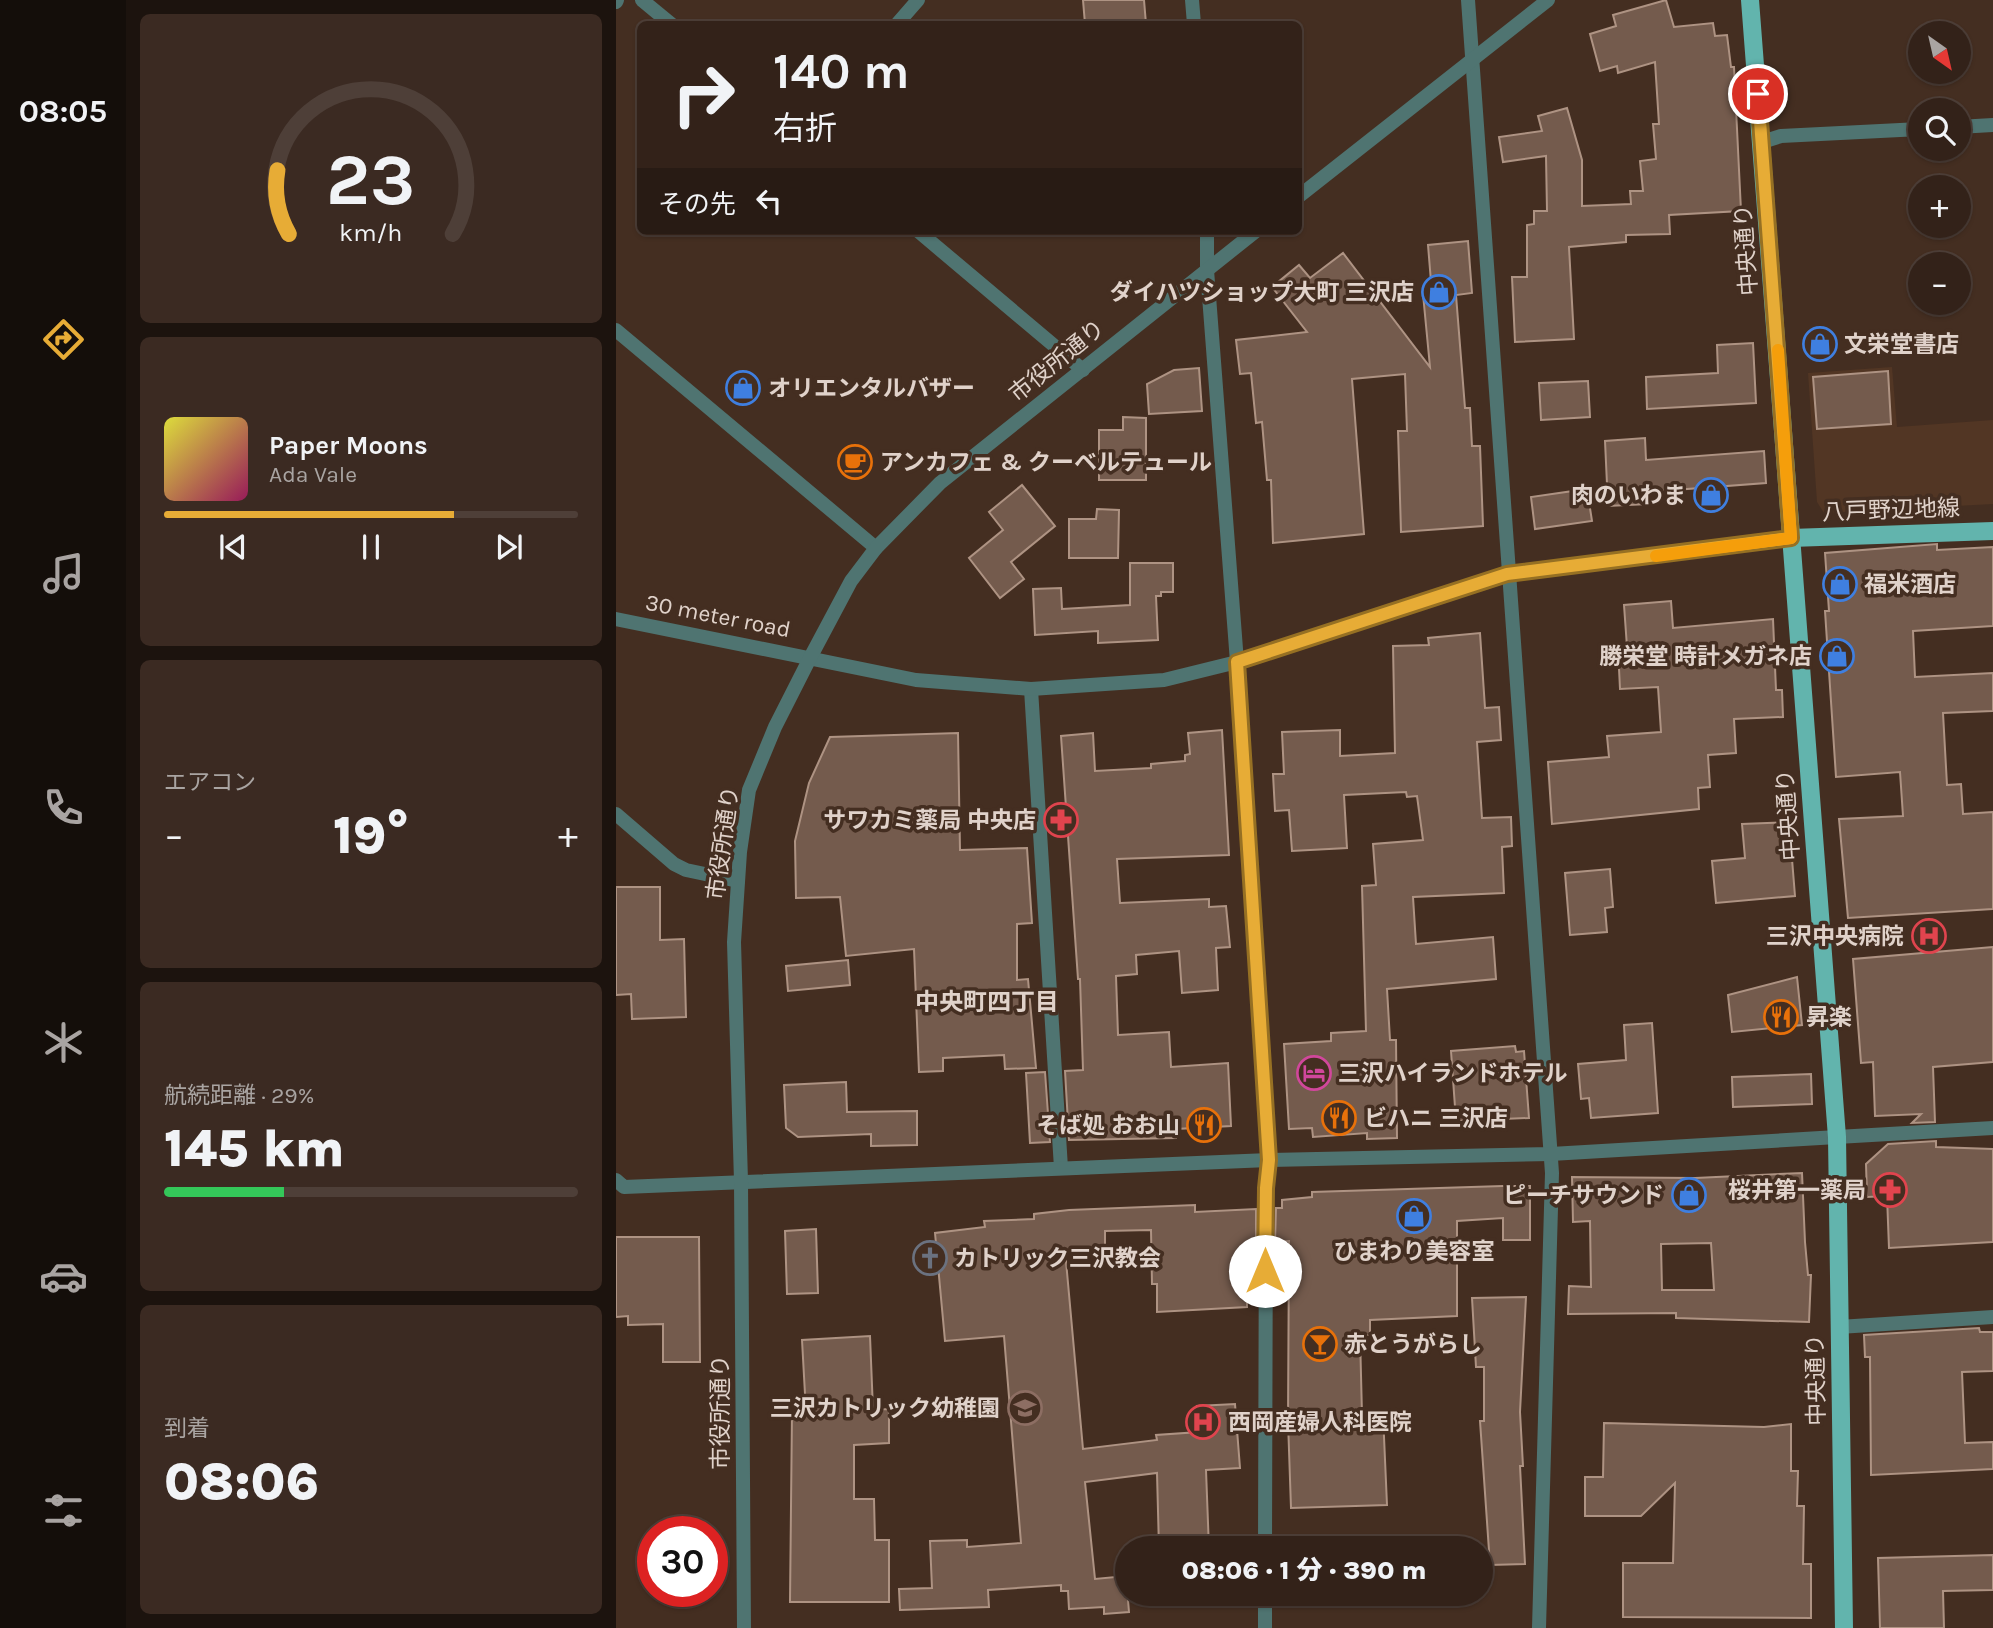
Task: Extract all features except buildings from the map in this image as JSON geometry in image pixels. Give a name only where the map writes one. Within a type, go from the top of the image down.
[{"type":"main road","name":"中央通り","points":[[1750,0],[1837,1137],[1844,1628]]},
{"type":"main road","name":"八戸野辺地線","points":[[1791,538],[1993,531]]},
{"type":"street","points":[[642,0],[667,21]]},
{"type":"street","points":[[900,21],[918,0]]},
{"type":"street","points":[[1192,0],[1194,21]]},
{"type":"street","points":[[1468,0],[1507,574],[1551,1154],[1539,1628]]},
{"type":"street","points":[[1302,194],[1473,56],[1548,0]]},
{"type":"street","points":[[1971,126],[1993,125]]},
{"type":"street","points":[[1762,142],[1781,136],[1908,130]]},
{"type":"street","points":[[923,235],[1083,370]]},
{"type":"street","points":[[1207,235],[1207,270],[1237,662],[1269,1160],[1266,1188],[1265,1536]]},
{"type":"street","name":"市役所通り","points":[[744,1628],[741,1181],[734,942],[749,790],[775,727],[810,658],[851,582],[876,548],[940,484],[1251,235]]},
{"type":"street","points":[[616,330],[876,548]]},
{"type":"street","name":"30 meter road","points":[[616,619],[916,680],[1031,689],[1164,680],[1237,662],[1507,574],[1791,538]]},
{"type":"street","points":[[1031,689],[1061,1168]]},
{"type":"street","points":[[616,814],[674,864],[686,870],[738,881]]},
{"type":"street","points":[[619,1185],[796,1182],[1269,1160],[1551,1154],[1993,1128]]},
{"type":"street","points":[[1839,1327],[1993,1317]]},
{"type":"street","points":[[1265,1606],[1265,1628]]},
{"type":"shaded area","points":[[1892,367],[1897,427],[1993,420],[1993,504],[1824,513],[1817,502],[1808,373]]},
{"type":"slow traffic","points":[[1656,556],[1791,538],[1778,350]]},
{"type":"place","name":"ダイハツショップ大町 三沢店","points":[[1439,292]]},
{"type":"place","name":"文栄堂書店","points":[[1820,344]]},
{"type":"place","name":"オリエンタルバザー","points":[[743,388]]},
{"type":"place","name":"アンカフェ & クーベルテュール","points":[[855,462]]},
{"type":"place","name":"肉のいわま","points":[[1711,495]]},
{"type":"place","name":"福米酒店","points":[[1840,584]]},
{"type":"place","name":"勝栄堂 時計メガネ店","points":[[1837,656]]},
{"type":"place","name":"サワカミ薬局 中央店","points":[[1061,820]]},
{"type":"place","name":"三沢中央病院","points":[[1929,936]]},
{"type":"place","name":"昇楽","points":[[1781,1017]]},
{"type":"place","name":"三沢ハイランドホテル","points":[[1314,1073]]},
{"type":"place","name":"ビハニ 三沢店","points":[[1339,1118]]},
{"type":"place","name":"そば処 おお山","points":[[1204,1125]]},
{"type":"place","name":"桜井第一薬局","points":[[1890,1190]]},
{"type":"place","name":"ピーチサウンド","points":[[1689,1195]]},
{"type":"place","name":"ひまわり美容室","points":[[1414,1216]]},
{"type":"place","name":"カトリック三沢教会","points":[[930,1258]]},
{"type":"place","name":"赤とうがらし","points":[[1320,1344]]},
{"type":"place","name":"三沢カトリック幼稚園","points":[[1025,1408]]},
{"type":"place","name":"西岡産婦人科医院","points":[[1203,1422]]},
{"type":"district","name":"中央町四丁目","points":[[987,1002]]},
{"type":"route","points":[[1265,1271],[1269,1160],[1237,662],[1507,574],[1791,538],[1758,94]]}]
